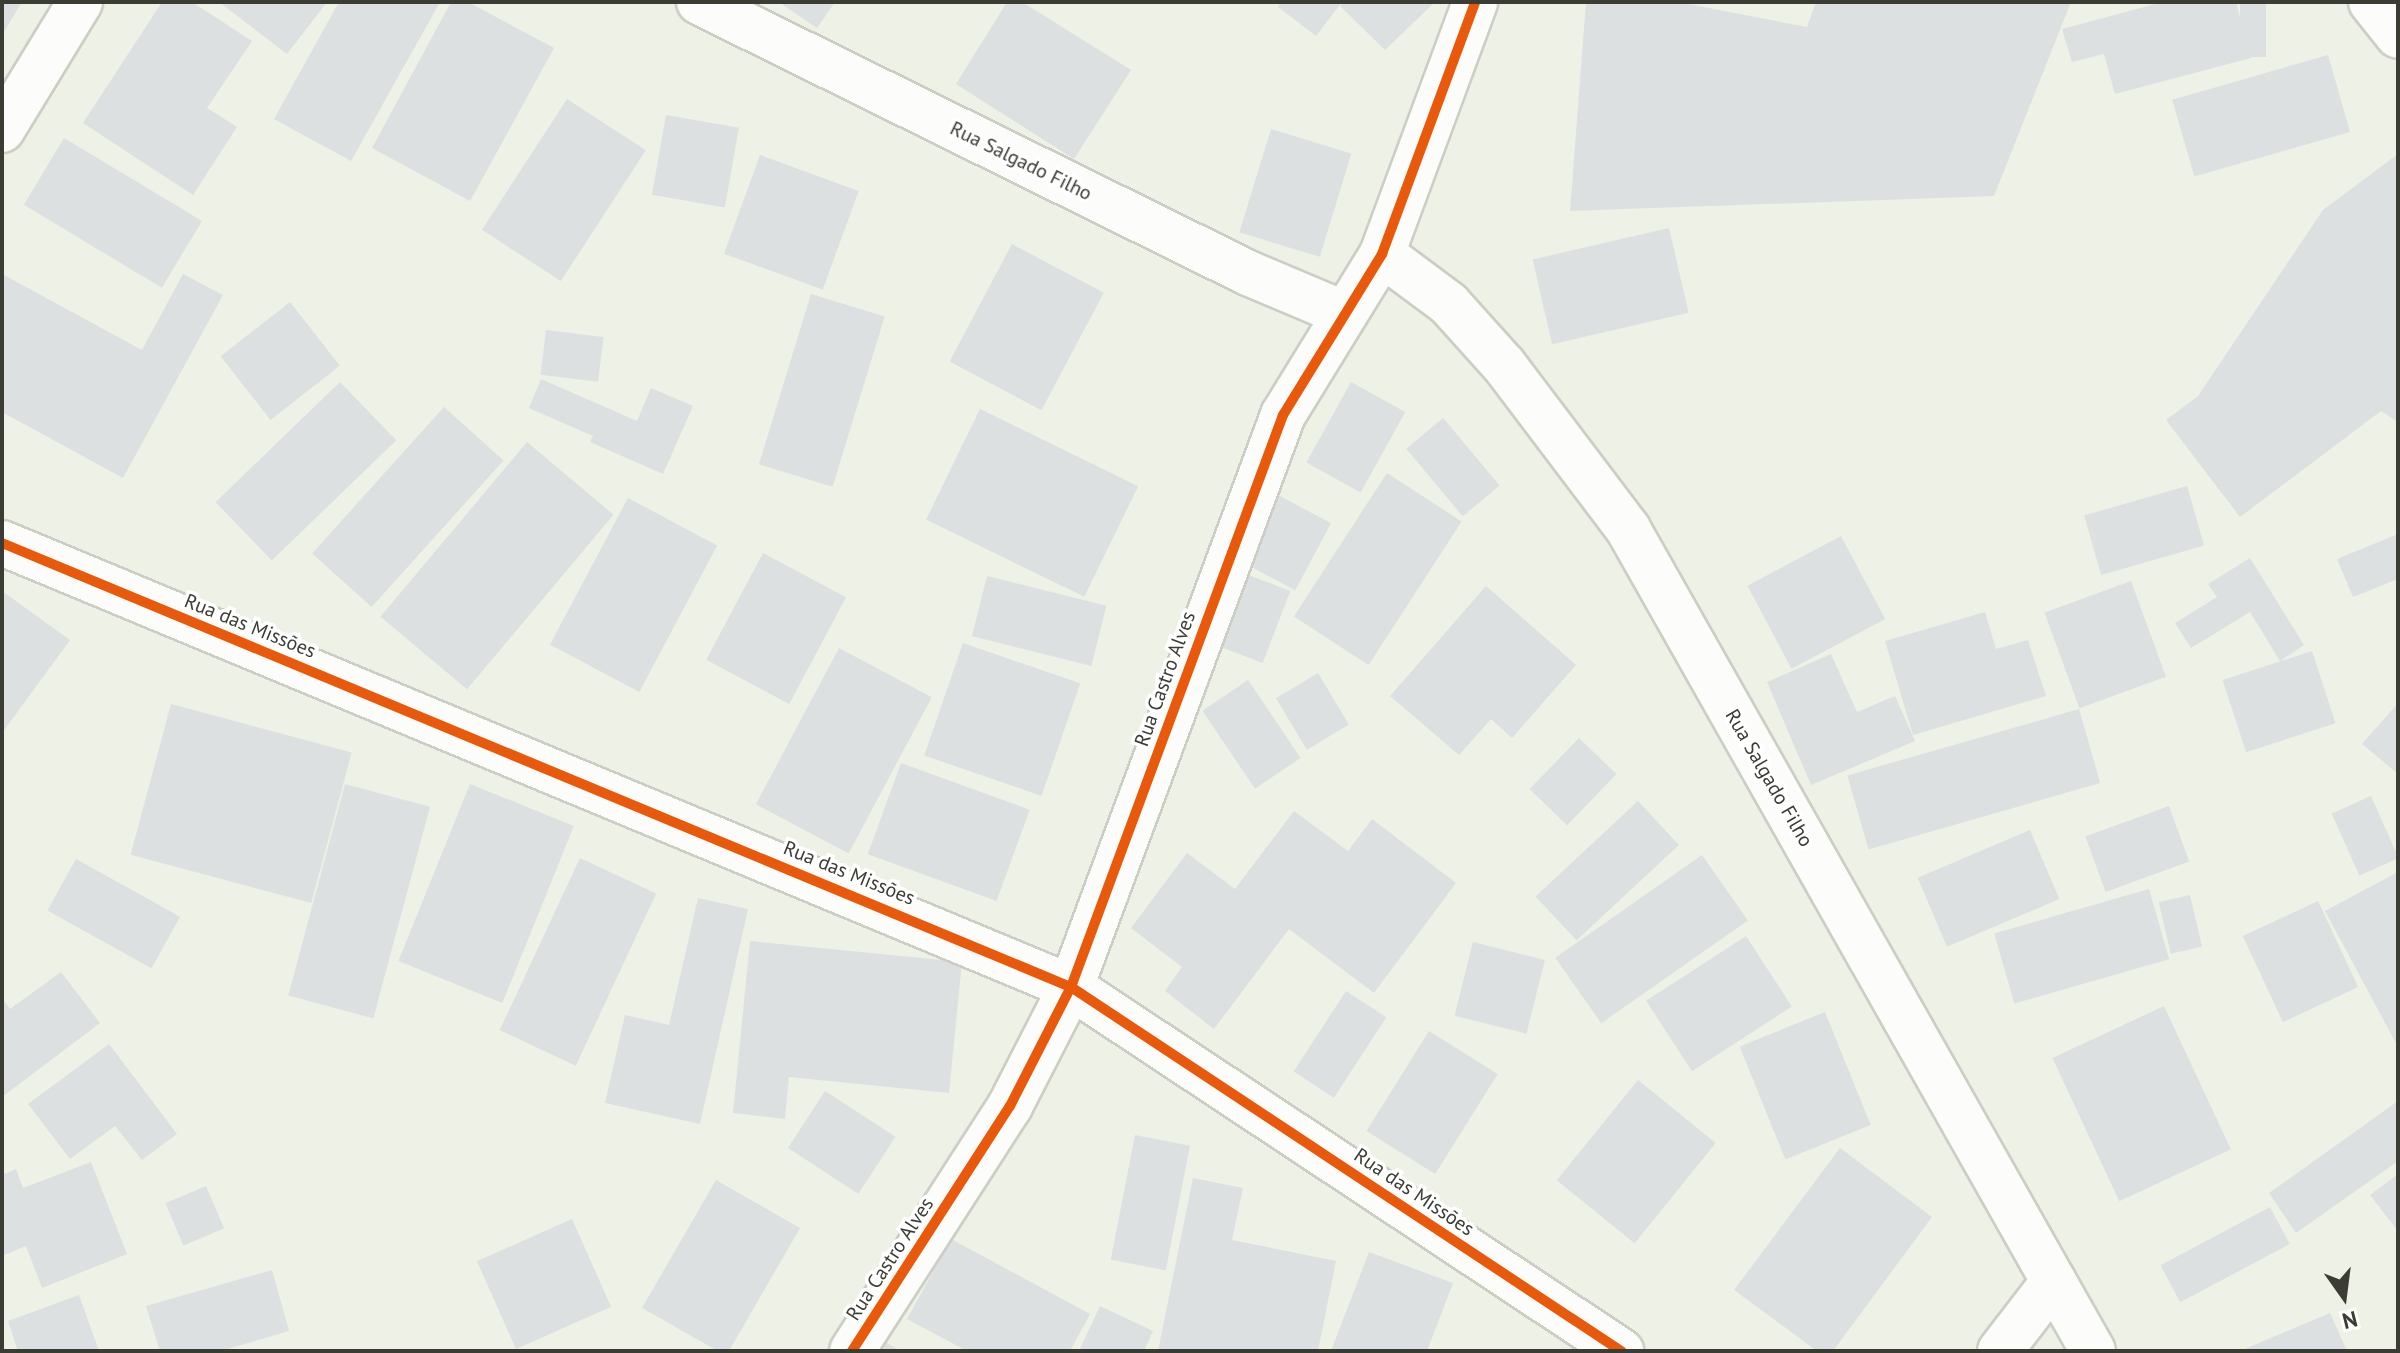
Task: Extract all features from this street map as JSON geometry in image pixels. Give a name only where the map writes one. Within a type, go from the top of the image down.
[{"type":"street","points":[[2,130],[80,2]]},
{"type":"street","name":"Rua Salgado Filho","points":[[699,2],[1248,273],[1345,314]]},
{"type":"street","name":"Rua Castro Alves","points":[[852,1351],[1010,1106],[1071,987],[1283,415],[1382,254],[1475,2]]},
{"type":"street","points":[[2371,2],[2398,36]]},
{"type":"street","name":"Rua Salgado Filho","points":[[1382,254],[1449,304],[1495,355],[1628,529],[2093,1351]]},
{"type":"street","name":"Rua das Missões","points":[[2,543],[1071,987],[1621,1351]]},
{"type":"street","points":[[2000,1351],[2054,1281]]},
{"type":"building","points":[[2,2],[22,2],[2,35]]},
{"type":"building","points":[[162,2],[192,2],[252,41],[207,108],[237,127],[193,195],[83,123]]},
{"type":"building","points":[[219,2],[327,2],[287,54]]},
{"type":"building","points":[[339,2],[440,2],[351,161],[274,119]]},
{"type":"building","points":[[451,2],[468,2],[554,48],[470,201],[372,148]]},
{"type":"building","points":[[779,2],[835,2],[817,28]]},
{"type":"building","points":[[1007,2],[1022,2],[1131,70],[1074,159],[956,84]]},
{"type":"building","points":[[1281,2],[1342,2],[1316,36],[1278,7]]},
{"type":"building","points":[[1344,2],[1435,2],[1385,50],[1340,6]]},
{"type":"building","points":[[1586,2],[1678,2],[1807,27],[1816,2],[2071,2],[1994,196],[1570,211]]},
{"type":"building","points":[[2163,2],[2236,2],[2251,58],[2115,94],[2104,54],[2072,62],[2062,29]]},
{"type":"building","points":[[2240,2],[2266,2],[2266,57],[2240,57]]},
{"type":"building","points":[[2328,55],[2350,132],[2194,177],[2172,100]]},
{"type":"building","points":[[567,99],[646,150],[561,281],[482,230]]},
{"type":"building","points":[[666,115],[739,128],[725,208],[652,195]]},
{"type":"building","points":[[1271,129],[1351,154],[1320,257],[1239,232]]},
{"type":"building","points":[[64,138],[202,221],[162,288],[24,205]]},
{"type":"building","points":[[2398,154],[2398,422],[2381,411],[2240,517],[2166,420],[2198,396],[2323,210]]},
{"type":"building","points":[[760,155],[859,191],[823,290],[724,254]]},
{"type":"building","points":[[1669,228],[1689,313],[1552,344],[1533,259]]},
{"type":"building","points":[[1012,244],[1104,293],[1041,410],[950,361]]},
{"type":"building","points":[[2,274],[142,350],[183,274],[223,295],[123,478],[2,412]]},
{"type":"building","points":[[811,294],[885,317],[833,487],[759,464]]},
{"type":"building","points":[[290,302],[340,366],[271,420],[221,356]]},
{"type":"building","points":[[546,330],[604,337],[598,382],[541,375]]},
{"type":"building","points":[[541,379],[637,421],[651,388],[693,406],[663,474],[590,442],[593,436],[529,408]]},
{"type":"building","points":[[340,382],[396,440],[272,560],[216,502]]},
{"type":"building","points":[[1351,382],[1405,412],[1361,493],[1306,462]]},
{"type":"building","points":[[444,407],[503,461],[372,607],[312,553]]},
{"type":"building","points":[[980,409],[1138,486],[1084,597],[926,520]]},
{"type":"building","points":[[1443,418],[1500,485],[1463,516],[1406,449]]},
{"type":"building","points":[[527,442],[614,515],[467,689],[380,617]]},
{"type":"building","points":[[1387,473],[1462,521],[1369,665],[1294,616]]},
{"type":"building","points":[[2187,486],[2204,546],[2101,575],[2084,515]]},
{"type":"building","points":[[1278,495],[1331,523],[1295,590],[1242,562]]},
{"type":"building","points":[[628,498],[717,545],[639,692],[550,645]]},
{"type":"building","points":[[2398,534],[2398,579],[2353,597],[2337,559]]},
{"type":"building","points":[[1841,536],[1885,619],[1792,669],[1747,586]]},
{"type":"building","points":[[763,553],[846,597],[789,704],[706,660]]},
{"type":"building","points":[[2250,558],[2304,645],[2280,661],[2250,612],[2191,648],[2175,623],[2217,597],[2208,584]]},
{"type":"building","points":[[1238,571],[1290,591],[1263,663],[1210,643]]},
{"type":"building","points":[[987,576],[1106,606],[1091,666],[972,636]]},
{"type":"building","points":[[2131,581],[2166,677],[2079,708],[2045,612]]},
{"type":"building","points":[[1486,586],[1576,665],[1512,738],[1491,719],[1459,755],[1390,696]]},
{"type":"building","points":[[2,591],[70,640],[2,733]]},
{"type":"building","points":[[1985,612],[1996,649],[2028,640],[2046,696],[1913,735],[1885,641]]},
{"type":"building","points":[[963,643],[1080,683],[1042,796],[924,756]]},
{"type":"building","points":[[839,648],[932,697],[849,854],[756,804]]},
{"type":"building","points":[[2312,651],[2335,723],[2246,752],[2223,680]]},
{"type":"building","points":[[1831,654],[1857,712],[1895,696],[1915,741],[1811,785],[1767,682]]},
{"type":"building","points":[[1318,673],[1349,724],[1307,750],[1276,698]]},
{"type":"building","points":[[1248,680],[1301,758],[1255,789],[1202,711]]},
{"type":"building","points":[[2398,703],[2398,774],[2362,744]]},
{"type":"building","points":[[171,704],[352,752],[311,903],[131,855]]},
{"type":"building","points":[[2079,709],[2100,783],[1869,849],[1847,775]]},
{"type":"building","points":[[1579,738],[1616,774],[1567,825],[1530,789]]},
{"type":"building","points":[[901,763],[1030,810],[997,901],[868,854]]},
{"type":"building","points":[[345,784],[430,807],[373,1018],[288,996]]},
{"type":"building","points":[[470,784],[574,826],[502,1003],[398,961]]},
{"type":"building","points":[[2371,796],[2398,858],[2359,876],[2332,813]]},
{"type":"building","points":[[1638,801],[1679,845],[1577,940],[1536,896]]},
{"type":"building","points":[[2169,806],[2189,861],[2106,892],[2085,836]]},
{"type":"building","points":[[1294,811],[1348,851],[1372,819],[1456,883],[1374,993],[1289,929],[1214,1029],[1165,991],[1182,967],[1131,928],[1187,853],[1235,889]]},
{"type":"building","points":[[2030,830],[2059,899],[1947,947],[1918,878]]},
{"type":"building","points":[[1702,855],[1748,921],[1601,1023],[1555,958]]},
{"type":"building","points":[[580,858],[656,893],[576,1066],[500,1030]]},
{"type":"building","points":[[76,859],[180,917],[151,968],[47,911]]},
{"type":"building","points":[[2398,872],[2398,1047],[2325,911]]},
{"type":"building","points":[[2149,889],[2169,959],[2014,1004],[1994,933]]},
{"type":"building","points":[[2190,895],[2202,947],[2171,954],[2159,902]]},
{"type":"building","points":[[698,898],[748,909],[700,1124],[605,1103],[625,1015],[669,1025]]},
{"type":"building","points":[[2318,901],[2358,987],[2283,1022],[2243,936]]},
{"type":"building","points":[[1746,936],[1792,1006],[1692,1071],[1646,1001]]},
{"type":"building","points":[[750,941],[962,962],[949,1093],[789,1077],[785,1119],[733,1113]]},
{"type":"building","points":[[1473,942],[1545,960],[1526,1034],[1455,1016]]},
{"type":"building","points":[[61,972],[100,1023],[2,1097],[2,998],[10,1009]]},
{"type":"building","points":[[1346,991],[1386,1017],[1334,1098],[1294,1072]]},
{"type":"building","points":[[2164,1006],[2231,1149],[2119,1201],[2053,1058]]},
{"type":"building","points":[[1825,1012],[1871,1125],[1785,1160],[1740,1046]]},
{"type":"building","points":[[1429,1031],[1498,1074],[1435,1174],[1366,1131]]},
{"type":"building","points":[[109,1044],[177,1134],[142,1160],[115,1126],[70,1159],[28,1104]]},
{"type":"building","points":[[1638,1080],[1716,1143],[1635,1243],[1557,1180]]},
{"type":"building","points":[[825,1091],[895,1137],[858,1194],[788,1148]]},
{"type":"building","points":[[2398,1101],[2398,1161],[2296,1233],[2269,1193]]},
{"type":"building","points":[[1135,1135],[1190,1146],[1166,1270],[1111,1260]]},
{"type":"building","points":[[1840,1148],[1932,1217],[1833,1351],[1817,1351],[1734,1290]]},
{"type":"building","points":[[91,1162],[127,1254],[42,1288],[26,1246],[2,1256],[2,1175],[16,1169],[23,1188]]},
{"type":"building","points":[[2398,1174],[2398,1231],[2370,1195]]},
{"type":"building","points":[[1193,1178],[1243,1188],[1232,1240],[1336,1261],[1318,1351],[1158,1351]]},
{"type":"building","points":[[716,1180],[800,1228],[729,1351],[718,1351],[642,1308]]},
{"type":"building","points":[[206,1186],[224,1228],[183,1246],[165,1203]]},
{"type":"building","points":[[2270,1207],[2290,1244],[2180,1302],[2161,1265]]},
{"type":"building","points":[[572,1219],[611,1307],[516,1349],[477,1261]]},
{"type":"building","points":[[951,1239],[1090,1314],[1070,1351],[967,1351],[907,1319]]},
{"type":"building","points":[[1369,1252],[1453,1283],[1427,1351],[1331,1351]]},
{"type":"building","points":[[272,1270],[289,1331],[221,1351],[160,1351],[146,1306]]},
{"type":"building","points":[[79,1295],[99,1351],[18,1351],[8,1321]]},
{"type":"building","points":[[1100,1306],[1153,1331],[1144,1351],[1079,1351]]},
{"type":"building","points":[[2330,1313],[2347,1351],[2240,1351]]},
{"type":"building","points":[[875,1335],[900,1351],[865,1351]]},
{"type":"cycle path","points":[[852,1351],[1010,1106],[1071,987],[1283,415],[1382,254],[1475,2]]},
{"type":"cycle path","points":[[2,543],[1071,987],[1621,1351]]}]
